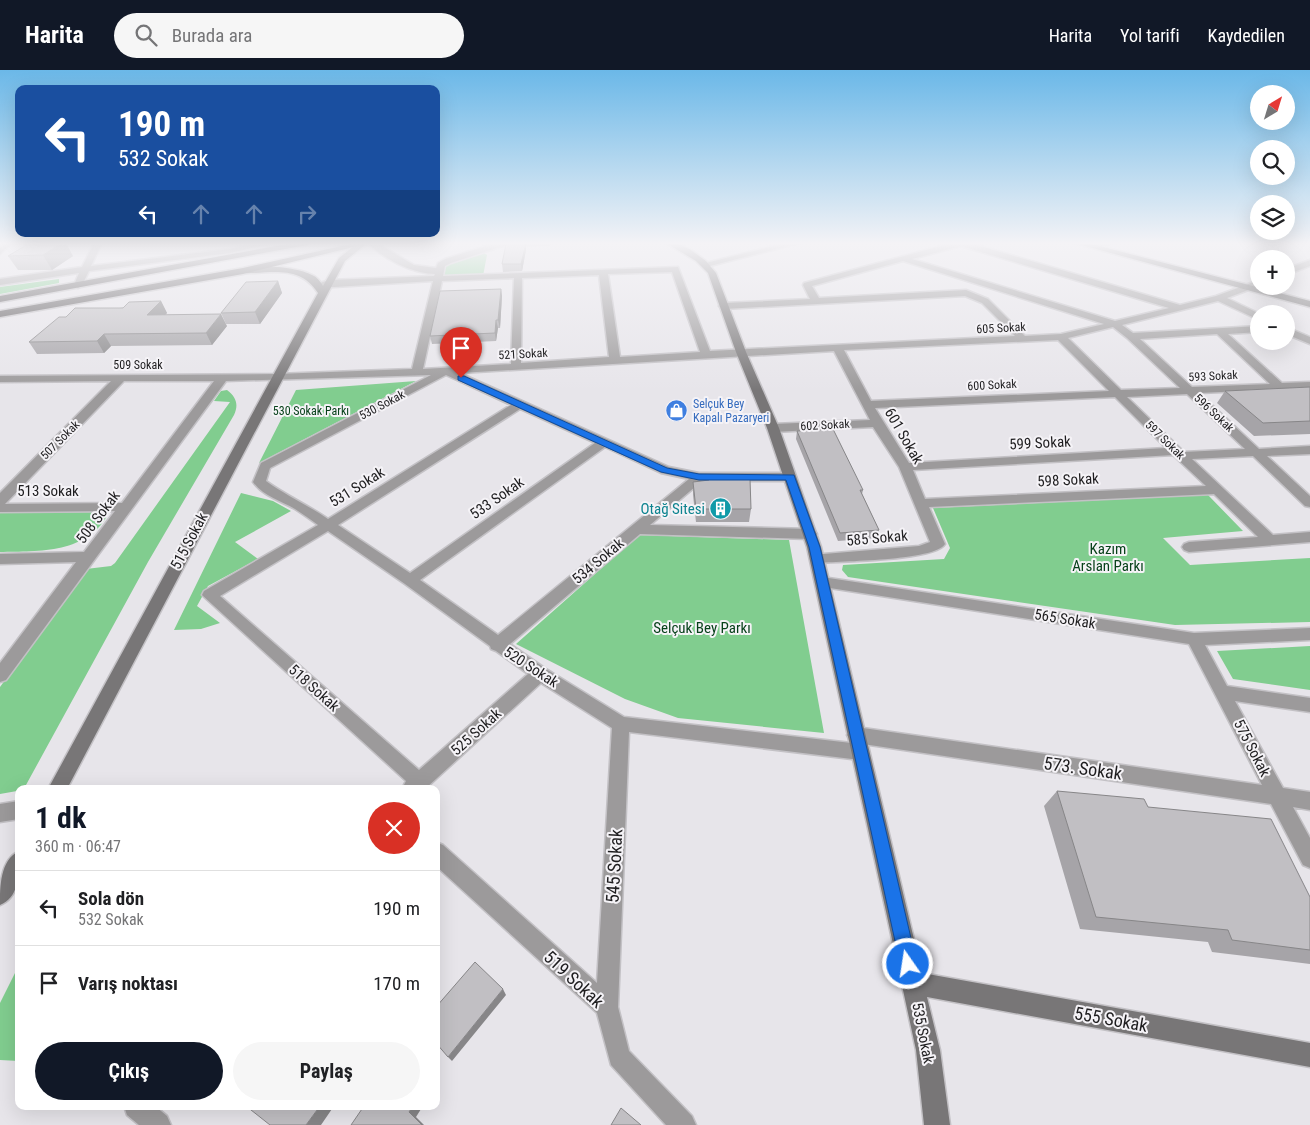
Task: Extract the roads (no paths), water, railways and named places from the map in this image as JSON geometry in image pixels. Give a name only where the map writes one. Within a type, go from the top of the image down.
[{"type":"main road","points":[[0,299],[38,292]]},
{"type":"main road","points":[[0,314],[120,292]]},
{"type":"street","name":"515 Sokak","points":[[59,785],[276,377],[318,292]]},
{"type":"street","points":[[417,372],[434,292]]},
{"type":"street","points":[[516,366],[518,292]]},
{"type":"street","points":[[606,292],[615,361]]},
{"type":"street","points":[[683,292],[706,356]]},
{"type":"street","name":"535 Sokak","points":[[718,292],[773,428],[817,558],[928,1050],[937,1125]]},
{"type":"street","points":[[811,292],[816,301]]},
{"type":"street","points":[[724,306],[953,292]]},
{"type":"street","points":[[958,292],[974,295],[991,306],[1023,339]]},
{"type":"street","points":[[1012,292],[1116,324]]},
{"type":"street","points":[[1128,292],[1181,308]]},
{"type":"street","name":"605 Sokak","points":[[741,352],[1061,337],[1237,292]]},
{"type":"street","points":[[1283,295],[1310,304]]},
{"type":"street","points":[[1293,295],[1310,299]]},
{"type":"street","points":[[1220,298],[1250,313]]},
{"type":"street","name":"596 Sokak","points":[[1116,324],[1190,390],[1310,503]]},
{"type":"street","points":[[1131,336],[1250,329]]},
{"type":"street","points":[[1219,331],[1279,386]]},
{"type":"street","points":[[1295,334],[1310,341]]},
{"type":"street","name":"597 Sokak","points":[[1061,337],[1179,454],[1271,541]]},
{"type":"street","name":"601 Sokak","points":[[837,347],[877,423],[905,467],[938,544]]},
{"type":"street","name":"521 Sokak","points":[[276,377],[446,371],[706,356],[741,352]]},
{"type":"street","points":[[446,371],[664,470],[699,477],[790,477]]},
{"type":"street","name":"530 Sokak","points":[[265,466],[446,371]]},
{"type":"street","name":"509 Sokak","points":[[0,379],[276,377]]},
{"type":"street","name":"508 Sokak","points":[[0,676],[222,378]]},
{"type":"street","points":[[0,391],[13,379]]},
{"type":"street","name":"507 Sokak","points":[[0,501],[120,379]]},
{"type":"street","name":"593 Sokak","points":[[1117,393],[1310,385]]},
{"type":"street","name":"600 Sokak","points":[[867,404],[1117,393]]},
{"type":"street","name":"531 Sokak","points":[[209,594],[328,525],[520,404]]},
{"type":"street","name":"602 Sokak","points":[[773,428],[877,423]]},
{"type":"street","name":"533 Sokak","points":[[410,580],[604,442]]},
{"type":"street","name":"599 Sokak","points":[[905,467],[1310,450]]},
{"type":"street","name":"520 Sokak","points":[[265,466],[260,482],[273,492],[300,506],[410,580],[540,674],[621,724],[858,743]]},
{"type":"street","name":"534 Sokak","points":[[498,645],[699,477]]},
{"type":"street","name":"598 Sokak","points":[[920,503],[1217,490]]},
{"type":"street","name":"513 Sokak","points":[[0,508],[126,507]]},
{"type":"street","points":[[637,529],[810,534]]},
{"type":"street","points":[[1189,547],[1310,538]]},
{"type":"street","name":"585 Sokak","points":[[817,558],[921,551],[938,544]]},
{"type":"street","points":[[0,559],[88,557]]},
{"type":"street","name":"565 Sokak","points":[[822,582],[1194,639],[1310,634]]},
{"type":"street","name":"518 Sokak","points":[[209,594],[415,785]]},
{"type":"street","name":"575 Sokak","points":[[1194,639],[1224,692],[1276,796],[1310,858]]},
{"type":"street","name":"525 Sokak","points":[[415,785],[540,674]]},
{"type":"street","points":[[1224,692],[1310,705]]},
{"type":"street","name":"545 Sokak","points":[[607,1007],[621,724]]},
{"type":"street","name":"573. Sokak","points":[[858,743],[1310,801]]},
{"type":"street","points":[[0,813],[15,811]]},
{"type":"street","name":"519 Sokak","points":[[440,856],[607,1007],[618,1057],[683,1125]]},
{"type":"street","points":[[0,894],[15,868]]},
{"type":"street","name":"555 Sokak","points":[[913,983],[1310,1055]]},
{"type":"street","points":[[141,1110],[158,1125]]},
{"type":"place","name":"Selçuk Bey Kapalı Pazaryeri","points":[[677,411]]},
{"type":"place","name":"Otağ Sitesi","points":[[721,509]]},
{"type":"park label","name":"530 Sokak Parkı","points":[[311,411]]},
{"type":"park label","name":"Kazım Arslan Parkı","points":[[1108,558]]},
{"type":"park label","name":"Selçuk Bey Parkı","points":[[702,628]]}]
